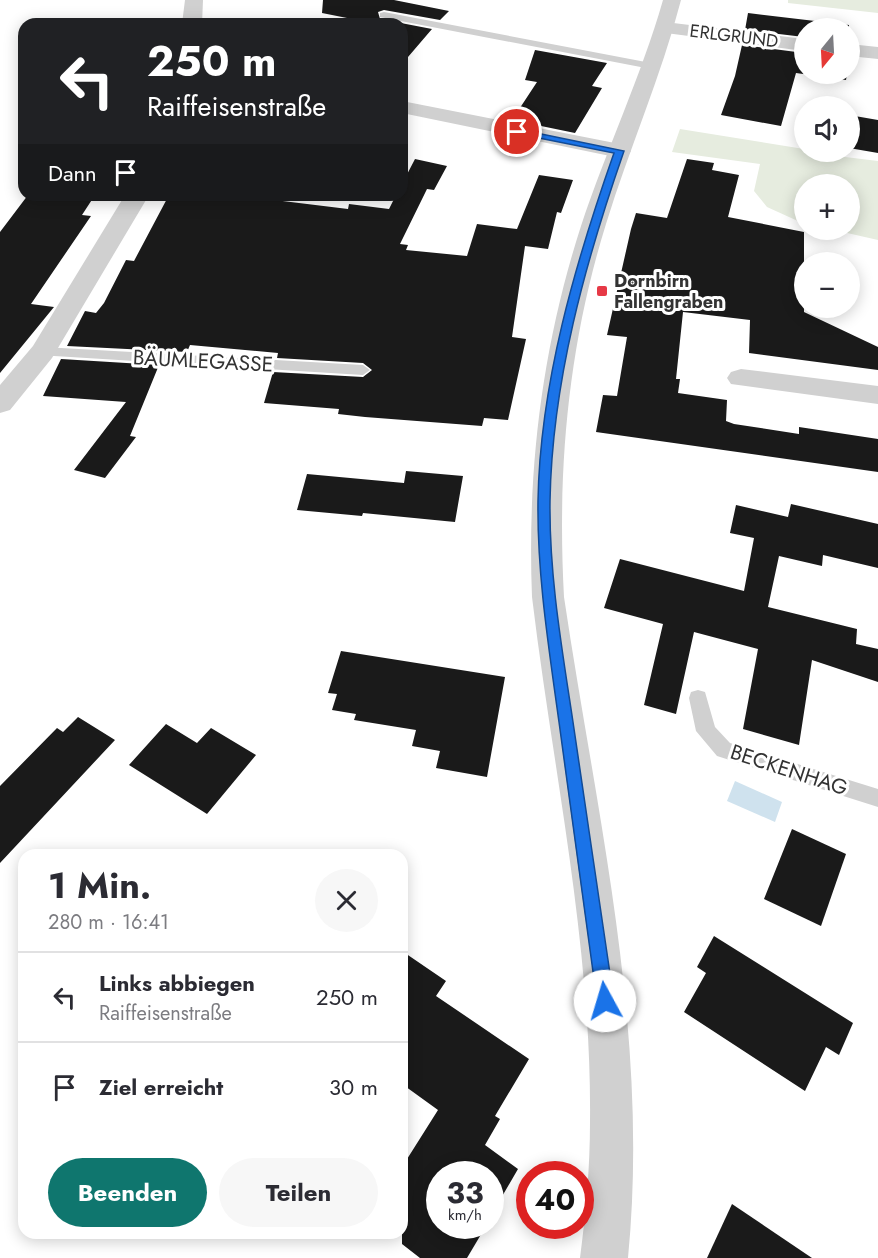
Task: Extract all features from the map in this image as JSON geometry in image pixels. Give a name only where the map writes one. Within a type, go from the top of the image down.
[{"type":"street","points":[[193,18],[195,0]]},
{"type":"street","points":[[604,1258],[611,1180],[612,1077],[603,981],[550,607],[544,502],[549,432],[566,332],[592,229],[651,66],[672,0]]},
{"type":"street","name":"ERLGRUND","points":[[664,28],[794,44]]},
{"type":"street","points":[[860,51],[878,53]]},
{"type":"street","points":[[408,108],[620,151]]},
{"type":"street","points":[[0,403],[43,352],[133,201]]},
{"type":"street","points":[[741,378],[878,395]]},
{"type":"lane","points":[[384,15],[400,18]]},
{"type":"lane","points":[[408,20],[651,66]]},
{"type":"lane","name":"BÄUMLEGASSE","points":[[43,352],[363,370]]},
{"type":"lane","name":"BECKENHAG","points":[[698,698],[706,731],[724,750],[878,798]]},
{"type":"shaded area","points":[[788,0],[878,0],[878,13],[788,3]]},
{"type":"shaded area","points":[[680,129],[794,147],[794,162],[860,162],[860,159],[878,161],[878,240],[860,236],[860,174],[794,174],[794,219],[767,207],[754,191],[760,164],[672,152]]},
{"type":"water","points":[[735,781],[782,802],[775,822],[727,801]]},
{"type":"building","points":[[323,0],[394,0],[449,11],[440,20],[384,10],[378,12],[380,18],[347,18],[322,13]]},
{"type":"building","points":[[748,13],[794,18],[794,36],[745,30]]},
{"type":"building","points":[[408,24],[432,29],[408,57]]},
{"type":"building","points":[[742,45],[794,52],[794,80],[781,126],[721,115],[735,76]]},
{"type":"building","points":[[535,50],[607,63],[592,86],[602,88],[575,133],[512,120],[537,82],[525,80]]},
{"type":"building","points":[[860,117],[878,120],[878,153],[860,150]]},
{"type":"building","points":[[415,159],[447,166],[434,190],[427,189],[400,244],[408,245],[406,250],[467,256],[477,224],[517,229],[539,175],[573,180],[561,213],[557,212],[548,249],[525,246],[512,337],[526,339],[508,420],[484,418],[482,426],[365,417],[338,414],[339,409],[264,403],[273,372],[363,377],[372,370],[363,363],[277,358],[278,353],[190,345],[187,352],[67,346],[85,311],[96,313],[104,303],[126,260],[134,261],[166,201],[282,201],[348,209],[349,204],[389,209],[393,201],[408,201],[408,172]]},
{"type":"building","points":[[687,159],[714,163],[712,170],[739,175],[728,217],[794,230],[794,240],[804,240],[804,252],[794,252],[794,318],[817,318],[878,347],[878,370],[749,353],[750,320],[683,312],[676,379],[680,379],[678,393],[727,400],[726,421],[734,424],[799,434],[799,427],[878,439],[878,472],[596,432],[603,395],[617,396],[627,337],[607,335],[636,213],[667,218]]},
{"type":"building","points":[[23,201],[91,201],[82,215],[91,216],[31,304],[54,307],[0,373],[0,232]]},
{"type":"building","points":[[61,359],[159,365],[130,436],[136,437],[105,478],[74,470],[126,402],[43,396]]},
{"type":"building","points":[[406,471],[463,476],[455,522],[363,513],[362,516],[297,510],[307,474],[404,483]]},
{"type":"building","points":[[791,504],[878,524],[878,568],[823,555],[822,566],[779,556],[768,607],[857,629],[856,644],[878,649],[878,682],[812,660],[799,745],[743,729],[758,649],[694,632],[676,714],[644,705],[663,624],[604,608],[620,559],[744,591],[754,538],[730,533],[736,505],[788,517]]},
{"type":"building","points":[[341,651],[505,677],[487,777],[436,768],[440,751],[412,746],[416,730],[354,720],[356,714],[332,710],[337,694],[328,693]]},
{"type":"building","points":[[78,717],[115,740],[0,863],[0,786],[57,728],[63,732]]},
{"type":"building","points":[[166,724],[197,743],[211,728],[256,755],[207,814],[129,765]]},
{"type":"building","points":[[792,829],[846,854],[821,926],[764,899]]},
{"type":"building","points":[[714,936],[853,1023],[839,1055],[826,1047],[805,1091],[684,1012],[706,973],[697,967]]},
{"type":"building","points":[[408,955],[446,981],[436,996],[529,1059],[495,1116],[500,1119],[485,1145],[516,1168],[516,1172],[504,1193],[504,1161],[426,1161],[426,1239],[478,1239],[467,1258],[420,1258],[402,1244],[402,1239],[408,1239],[408,1158],[438,1110],[408,1088]]},
{"type":"building","points":[[732,1204],[812,1258],[707,1258]]},
{"type":"place","name":"Dornbirn Fallengraben","points":[[602,291]]},
{"type":"route","points":[[517,132],[620,151],[592,229],[566,332],[549,432],[544,502],[550,614],[605,1001]]}]
